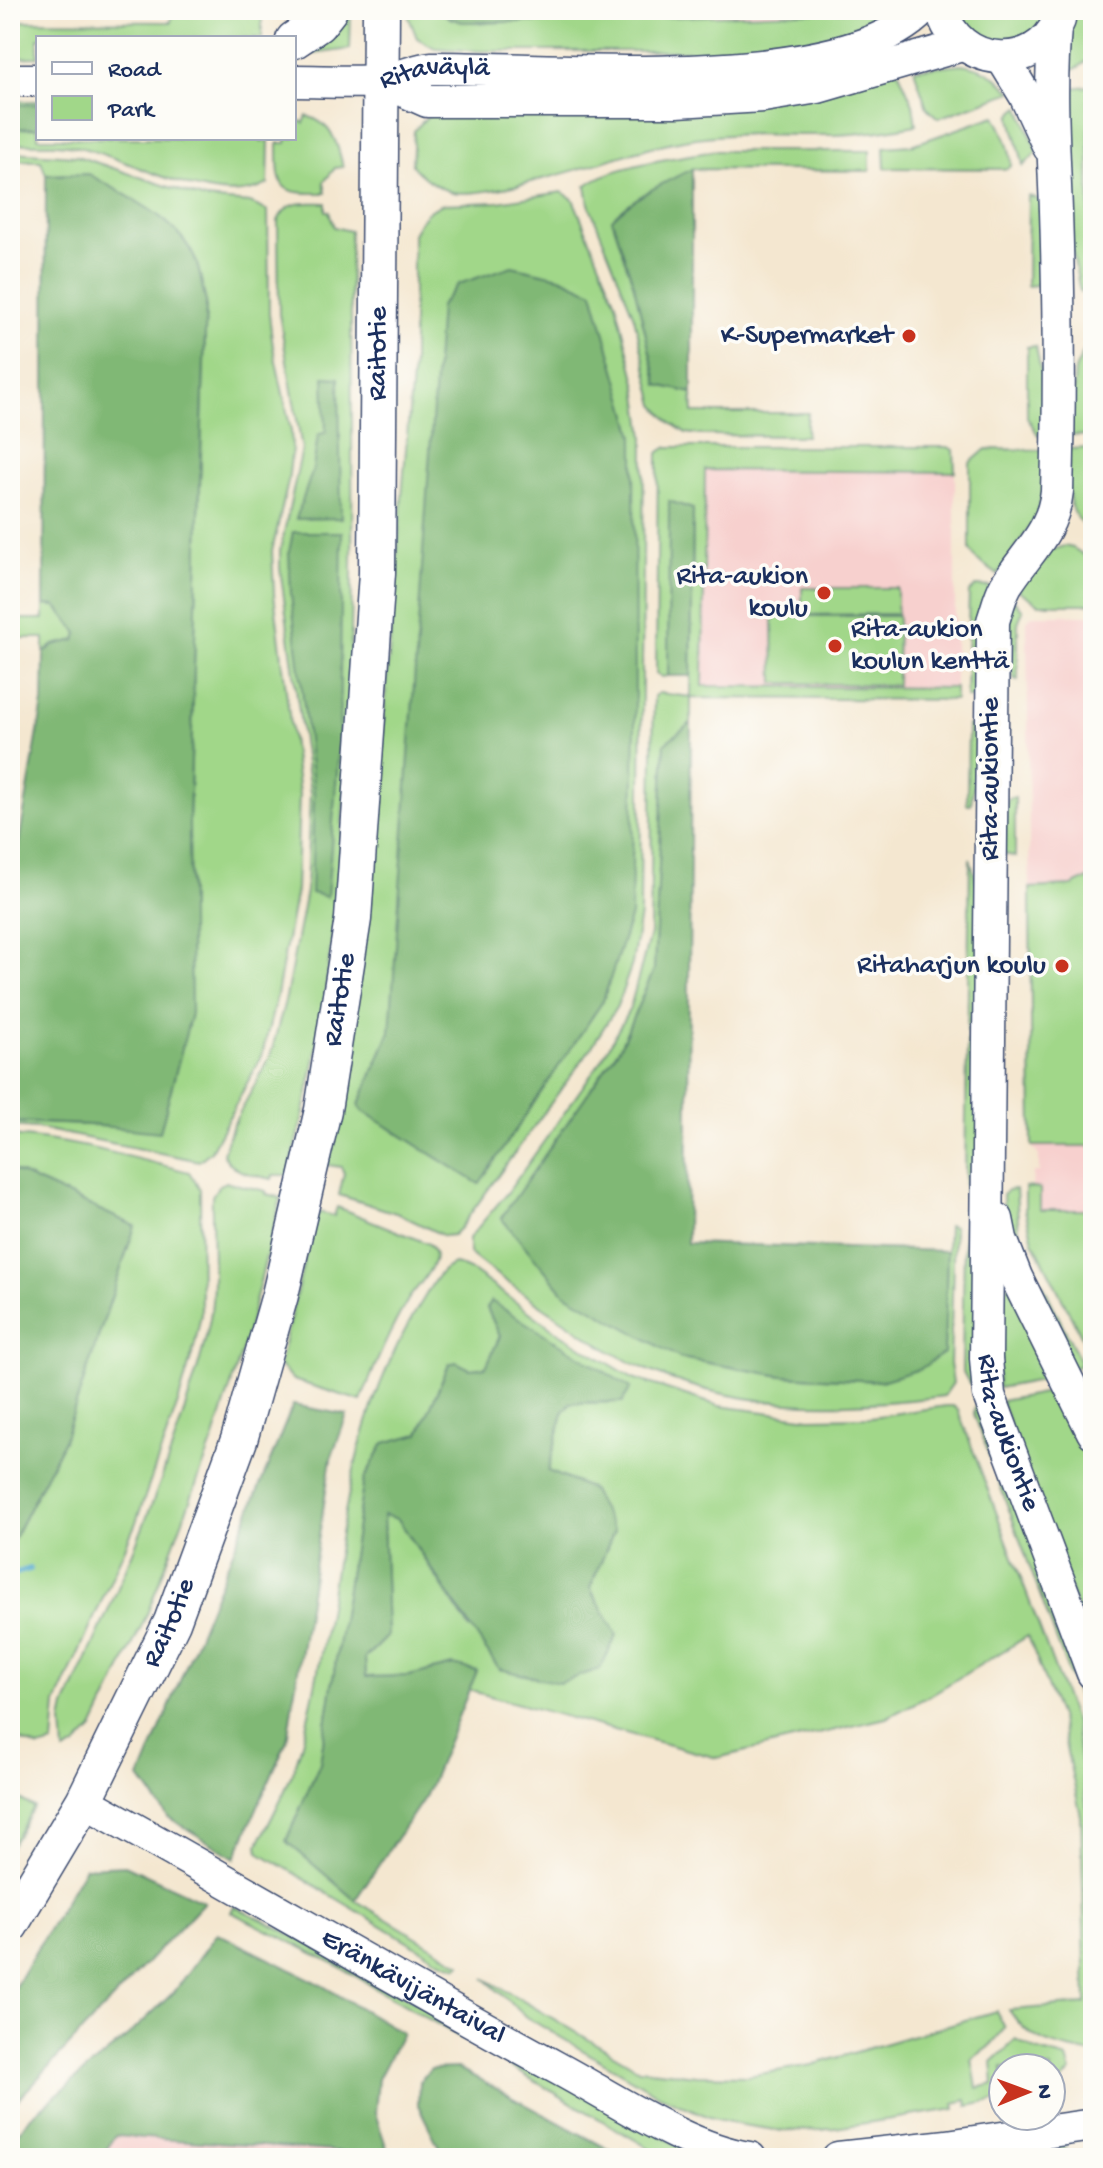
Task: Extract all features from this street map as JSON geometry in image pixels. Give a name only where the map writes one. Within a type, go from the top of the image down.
[{"type":"main road","points":[[296,39],[318,24],[329,10]]},
{"type":"main road","name":"Raitotie","points":[[10,1925],[84,1801],[172,1622],[239,1440],[280,1295],[323,1110],[353,919],[377,573],[381,10]]},
{"type":"street","name":"Ritaväylä","points":[[382,81],[427,68],[675,70],[758,66],[829,55],[877,40],[909,24],[922,10]]},
{"type":"street","points":[[942,10],[950,31],[962,45],[982,55],[1003,59],[1025,54],[1042,44],[1059,19]]},
{"type":"street","name":"Rita-aukiontie","points":[[1059,19],[1052,57],[1059,370],[1055,510],[1050,523],[1004,588],[993,621],[986,1358],[989,1395],[1093,1673]]},
{"type":"street","name":"Ritaväylä","points":[[382,81],[427,101],[763,96],[818,87],[962,45]]},
{"type":"street","name":"Rita-aukiontie","points":[[1003,59],[1025,95],[1052,154]]},
{"type":"street","points":[[10,80],[36,80]]},
{"type":"street","points":[[296,81],[382,81]]},
{"type":"street","name":"Rita-aukiontie","points":[[989,1181],[1001,1239],[1016,1277],[1093,1432]]},
{"type":"street","name":"Eränkävijäntaival","points":[[84,1801],[452,2011],[693,2141],[750,2158]]},
{"type":"street","points":[[838,2158],[1093,2125]]},
{"type":"shaded area","points":[[533,10],[787,10],[546,22]]},
{"type":"shaded area","name":"Rita-aukion koulu","points":[[693,469],[955,472],[955,700],[691,697]]},
{"type":"shaded area","name":"Ritaharjun koulu","points":[[1032,615],[1093,615],[1093,1210],[1040,1210],[1040,1189],[1032,1188],[1033,1172],[1039,1172],[1039,1156],[1032,1146],[1027,621]]},
{"type":"shaded area","points":[[116,2136],[389,2155],[422,2158],[100,2158]]},
{"type":"green space","points":[[172,10],[269,10],[262,11],[262,36],[36,36],[36,57],[10,58],[10,21],[171,22]]},
{"type":"green space","points":[[406,10],[439,10],[450,18],[479,23],[864,11],[880,15],[884,22],[835,41],[721,55],[686,51],[479,51],[435,48],[417,38]]},
{"type":"green space","points":[[439,10],[533,10],[546,22],[462,22]]},
{"type":"green space","points":[[954,10],[1050,10],[1044,24],[1018,45],[986,45]]},
{"type":"green space","points":[[1073,10],[1092,10],[1088,60],[1061,75],[1066,32]]},
{"type":"green space","points":[[339,12],[351,12],[350,49],[299,56]]},
{"type":"green space","points":[[962,64],[990,73],[1012,92],[938,118],[927,108],[914,69]]},
{"type":"green space","points":[[898,70],[913,104],[916,125],[843,135],[742,134],[696,138],[522,184],[461,193],[441,188],[412,165],[414,131],[435,108]]},
{"type":"green space","points":[[1089,86],[1090,291],[1080,292],[1069,232],[1062,89]]},
{"type":"green space","points":[[10,101],[36,101],[36,140],[269,142],[268,184],[247,191],[224,192],[174,181],[78,147],[10,144]]},
{"type":"green space","points":[[36,104],[36,128],[10,129],[10,105]]},
{"type":"green space","points":[[1020,107],[1037,152],[1023,166],[1011,117]]},
{"type":"green space","points":[[307,116],[328,129],[341,158],[343,167],[335,168],[324,182],[326,193],[289,190],[280,180],[278,143],[296,140],[296,119],[304,123]]},
{"type":"green space","points":[[995,116],[1010,153],[1011,166],[1005,169],[885,168],[884,147],[912,145]]},
{"type":"green space","points":[[713,151],[870,151],[870,171],[692,169],[622,252],[634,286],[658,385],[692,393],[693,413],[808,413],[806,436],[699,435],[686,433],[671,423],[655,405],[634,317],[589,204],[586,186],[610,173]]},
{"type":"green space","points":[[10,152],[77,156],[205,199],[250,203],[268,211],[269,314],[292,448],[288,482],[272,551],[274,594],[299,794],[296,890],[277,995],[262,1055],[211,1151],[199,1161],[37,1128],[10,1126],[10,1122],[160,1131],[190,1014],[189,823],[206,302],[196,260],[72,174],[46,175],[41,161],[10,160]]},
{"type":"green space","points":[[692,169],[692,393],[658,385],[634,286],[612,219],[640,197]]},
{"type":"green space","points":[[89,174],[150,209],[176,231],[195,259],[206,302],[189,823],[191,1014],[160,1132],[10,1122],[10,894],[43,703],[44,653],[54,645],[76,640],[78,633],[56,606],[44,605],[46,175]]},
{"type":"green space","points":[[562,192],[573,199],[616,302],[637,387],[644,437],[640,914],[632,964],[617,1006],[591,1048],[460,1228],[453,1235],[444,1236],[399,1214],[339,1195],[344,1173],[341,1167],[327,1165],[367,920],[413,364],[413,234],[429,211],[442,204],[498,202]],"holes":[[[390,1032],[479,1184],[363,1111],[359,1105]]]},
{"type":"green space","points":[[1028,196],[1038,199],[1045,206],[1047,223],[1037,285],[1027,286]]},
{"type":"green space","points":[[326,203],[326,211],[329,211],[334,227],[350,231],[352,536],[346,765],[333,925],[316,1051],[288,1175],[273,1175],[272,1179],[237,1169],[223,1153],[233,1125],[270,1057],[286,997],[306,891],[310,793],[280,568],[280,551],[302,449],[279,314],[278,221],[292,206]]},
{"type":"green space","points":[[512,266],[560,277],[593,292],[634,436],[635,728],[631,915],[603,1001],[479,1184],[363,1111],[359,1105],[390,1032],[440,306],[458,284]]},
{"type":"green space","points":[[1088,342],[1087,436],[1070,435],[1075,370]]},
{"type":"green space","points":[[1036,346],[1044,390],[1047,434],[1038,435],[1027,417],[1027,347]]},
{"type":"green space","points":[[324,377],[339,378],[341,518],[296,519],[313,469],[318,435],[326,432]]},
{"type":"green space","points":[[668,447],[948,447],[954,450],[955,472],[705,470],[703,686],[955,688],[955,700],[691,698],[691,723],[665,743],[654,970],[620,1047],[502,1218],[680,1358],[782,1376],[881,1381],[944,1353],[948,1225],[954,1227],[950,1364],[953,1383],[944,1396],[863,1404],[785,1403],[746,1398],[670,1379],[612,1352],[511,1285],[469,1253],[469,1238],[508,1192],[601,1061],[630,1008],[650,934],[654,696],[659,693],[691,697],[693,510],[670,502],[668,676],[662,677],[656,673],[658,453]]},
{"type":"green space","points":[[1093,448],[1093,534],[1071,506],[1068,449]]},
{"type":"green space","points":[[986,449],[1046,450],[1045,483],[1036,517],[998,575],[976,559],[970,550],[970,463]]},
{"type":"green space","points":[[669,501],[693,509],[691,676],[668,676]]},
{"type":"green space","points":[[293,532],[342,532],[339,747],[327,897],[311,893],[314,793],[291,594],[289,552]]},
{"type":"green space","points":[[1064,546],[1093,561],[1093,604],[1039,604],[1018,590],[1048,551]]},
{"type":"green space","points":[[976,586],[991,587],[979,698],[966,697],[969,592]]},
{"type":"green space","points":[[802,588],[897,588],[897,614],[802,615]]},
{"type":"green space","points":[[1013,599],[1023,610],[1018,623],[1018,680],[1014,679],[1006,640]]},
{"type":"green space","points":[[44,605],[56,606],[78,633],[76,640],[54,645],[44,653],[44,638],[10,638],[10,619],[44,619]]},
{"type":"green space","name":"Rita-aukion koulun kenttä","points":[[773,616],[898,616],[897,685],[774,683]]},
{"type":"green space","points":[[691,723],[687,1243],[947,1251],[944,1353],[920,1369],[881,1381],[782,1376],[680,1358],[564,1293],[501,1218],[620,1047],[654,970],[665,743]]},
{"type":"green space","points":[[968,725],[982,725],[971,804],[967,804]]},
{"type":"green space","points":[[1015,797],[1015,857],[1003,853],[1001,828],[1008,799]]},
{"type":"green space","points":[[970,858],[982,901],[981,1389],[969,1383],[962,1370]]},
{"type":"green space","points":[[1093,876],[1093,1146],[1032,1146],[1030,888],[1072,886]]},
{"type":"green space","points":[[10,1136],[78,1145],[189,1172],[200,1189],[201,1314],[179,1400],[135,1525],[56,1704],[53,1744],[39,1748],[10,1736],[10,1546],[64,1440],[135,1226],[10,1169]]},
{"type":"green space","points":[[10,1169],[135,1226],[64,1440],[10,1546]]},
{"type":"green space","points":[[226,1182],[266,1191],[266,1194],[281,1198],[246,1338],[214,1438],[147,1614],[93,1729],[76,1746],[64,1752],[62,1722],[65,1707],[142,1529],[170,1456],[201,1356],[212,1304],[212,1196],[219,1185]]},
{"type":"green space","points":[[1025,1187],[1040,1189],[1040,1210],[1093,1210],[1093,1359],[1033,1241],[1025,1210]]},
{"type":"green space","points":[[1016,1189],[1019,1235],[1081,1363],[1071,1372],[1004,1229],[1003,1195],[1008,1190]]},
{"type":"green space","points":[[337,1207],[429,1244],[435,1254],[430,1271],[395,1323],[361,1401],[293,1380],[279,1365],[319,1212],[334,1216]]},
{"type":"green space","points":[[455,1264],[472,1271],[559,1333],[633,1378],[719,1406],[810,1418],[871,1417],[946,1406],[958,1410],[1075,1723],[1088,1815],[1093,1930],[1093,2054],[1056,2046],[1035,2037],[1009,2010],[1086,2004],[1081,1816],[1060,1720],[1028,1636],[886,1718],[717,1758],[468,1690],[477,1671],[453,1665],[409,1676],[366,1677],[365,1658],[387,1636],[383,1514],[398,1519],[470,1629],[590,1588],[591,1489],[548,1471],[563,1413],[570,1403],[622,1402],[491,1301],[487,1308],[500,1336],[486,1368],[470,1369],[456,1362],[449,1365],[419,1434],[384,1443],[364,1479],[320,1763],[286,1841],[355,1900],[461,1964],[458,1967],[439,1960],[259,1852],[258,1845],[289,1780],[303,1739],[345,1513],[373,1404],[395,1350],[430,1288],[440,1273]]},
{"type":"green space","points":[[1010,1284],[1057,1377],[998,1388],[995,1289]]},
{"type":"green space","points":[[491,1301],[631,1388],[622,1402],[570,1403],[563,1413],[548,1471],[591,1489],[614,1531],[590,1588],[617,1635],[600,1669],[559,1683],[499,1669],[398,1519],[383,1515],[387,1636],[365,1658],[366,1677],[409,1676],[453,1665],[477,1671],[426,1795],[355,1900],[286,1841],[320,1763],[364,1479],[384,1443],[419,1434],[449,1364],[456,1362],[470,1369],[486,1367],[500,1336],[487,1308]]},
{"type":"green space","points":[[1064,1389],[1093,1457],[1093,1652],[1001,1401]]},
{"type":"green space","points":[[984,1403],[1093,1711],[1093,1748],[1085,1718],[974,1414],[975,1407]]},
{"type":"green space","points":[[293,1405],[347,1415],[331,1459],[287,1740],[235,1858],[168,1817],[140,1778]]},
{"type":"green space","points":[[10,1794],[34,1807],[10,1848]]},
{"type":"green space","points":[[125,1865],[204,1902],[10,2108],[10,1995],[85,1867]]},
{"type":"green space","points":[[234,1906],[702,2158],[670,2158],[656,2152],[333,1963],[231,1912]]},
{"type":"green space","points":[[217,1933],[316,1982],[402,2033],[378,2079],[375,2113],[389,2155],[116,2136],[100,2158],[10,2158],[10,2142],[31,2116],[130,2034],[175,1991]]},
{"type":"green space","points":[[484,1978],[639,2069],[697,2075],[748,2076],[812,2065],[996,2011],[1005,2028],[990,2046],[972,2059],[977,2088],[987,2086],[987,2102],[968,2106],[967,2100],[954,2103],[955,2109],[822,2130],[782,2131],[709,2117],[661,2096],[526,2017]]},
{"type":"green space","points":[[1016,2040],[1043,2052],[1003,2052]]},
{"type":"green space","points":[[458,2068],[625,2158],[441,2158],[438,2145],[418,2105],[419,2082],[431,2069]]},
{"type":"green space","points":[[1065,2144],[1066,2154],[1028,2158],[933,2158]]},
{"type":"waterway","points":[[10,1575],[30,1569]]},
{"type":"place","name":"K-Supermarket","points":[[909,336]]},
{"type":"place","name":"Rita-aukion koulu","points":[[824,593]]},
{"type":"place","name":"Rita-aukion koulun kenttä","points":[[835,646]]},
{"type":"place","name":"Ritaharjun koulu","points":[[1062,966]]}]
